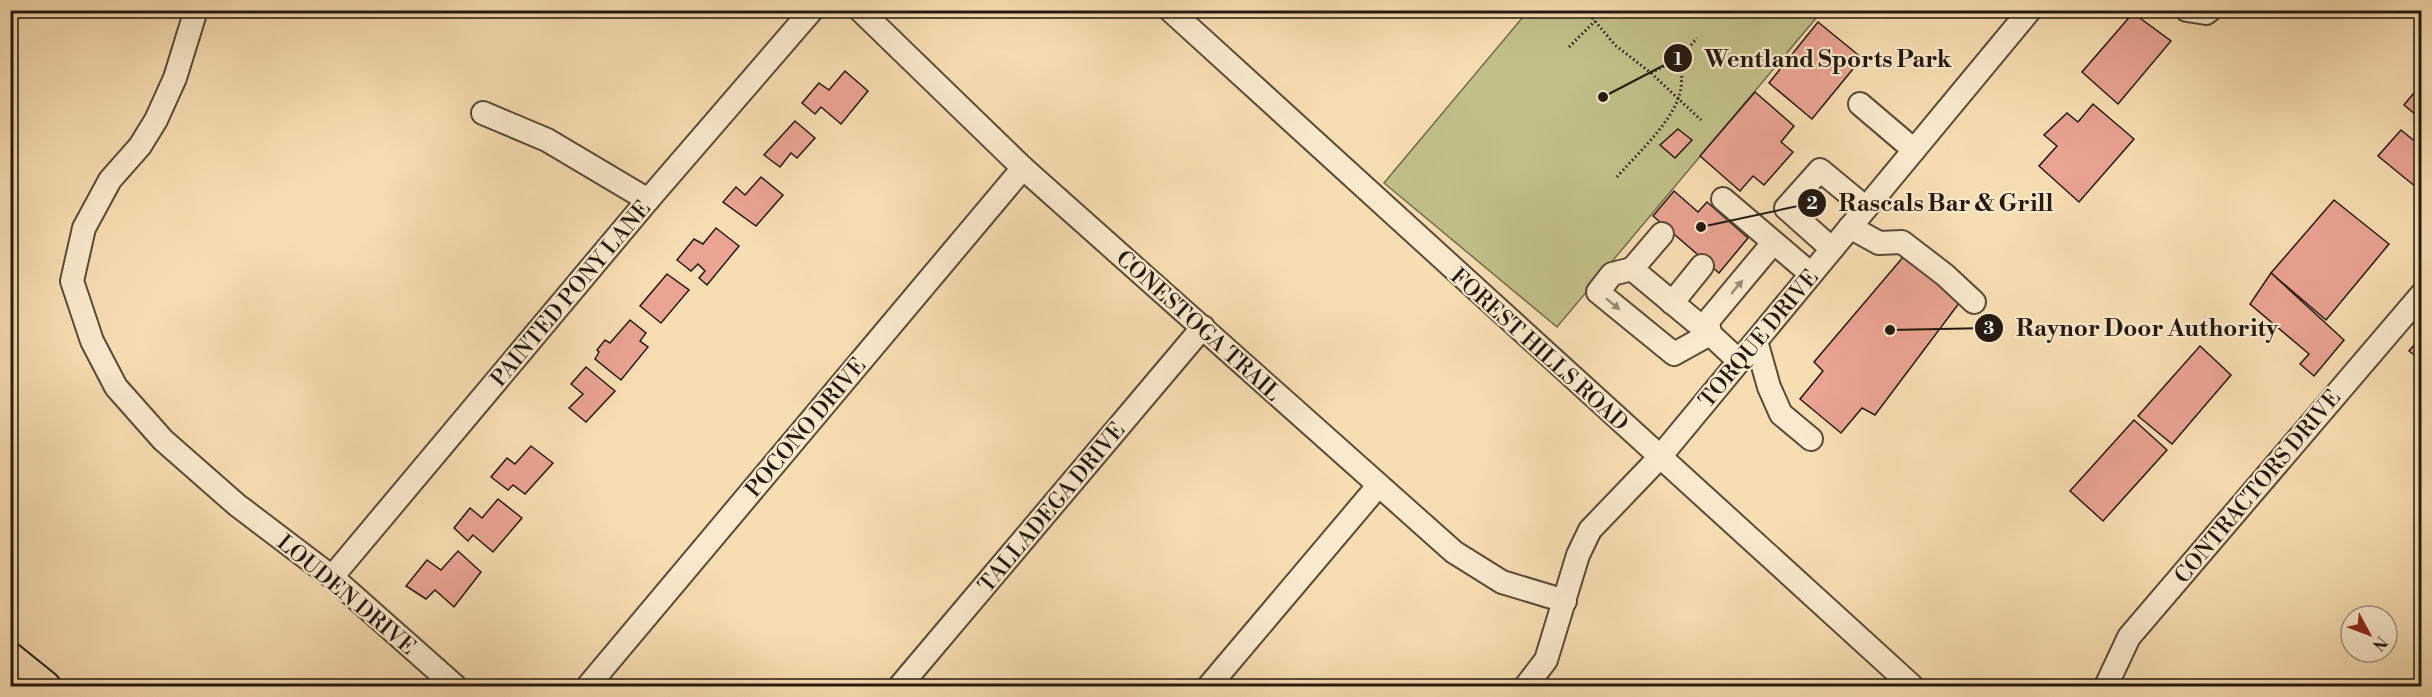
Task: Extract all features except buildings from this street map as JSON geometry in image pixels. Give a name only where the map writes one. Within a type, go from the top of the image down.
[{"type":"main road","points":[[10,657],[46,687]]},
{"type":"street","name":"LOUDEN DRIVE","points":[[196,10],[175,78],[156,120],[140,146],[110,180],[84,228],[72,281],[92,341],[116,387],[163,440],[237,505],[332,578],[455,687]]},
{"type":"street","name":"PAINTED PONY LANE","points":[[332,578],[648,200],[812,10]]},
{"type":"street","name":"CONESTOGA TRAIL","points":[[860,10],[1023,168],[1454,552],[1502,582],[1565,601]]},
{"type":"street","name":"FOREST HILLS ROAD","points":[[1170,10],[1912,687]]},
{"type":"street","name":"TORQUE DRIVE","points":[[1527,687],[1546,660],[1578,555],[1590,530],[1659,458],[2030,10]]},
{"type":"street","points":[[2187,10],[2205,13],[2210,10]]},
{"type":"street","points":[[1860,104],[1914,150]]},
{"type":"street","points":[[483,113],[548,140],[648,200]]},
{"type":"street","name":"POCONO DRIVE","points":[[588,687],[1023,168]]},
{"type":"street","points":[[1832,249],[1786,208],[1820,170],[1866,208]]},
{"type":"street","points":[[1723,199],[1811,274]]},
{"type":"street","points":[[1850,227],[1879,243],[1902,242],[1945,275],[1974,302]]},
{"type":"street","points":[[1662,234],[1632,270],[1612,274],[1598,292],[1674,354],[1710,334]]},
{"type":"street","points":[[1710,334],[1708,321],[1773,243]]},
{"type":"street","points":[[1672,303],[1702,267]]},
{"type":"street","points":[[1632,270],[1710,334],[1739,362]]},
{"type":"street","name":"CONTRACTORS DRIVE","points":[[2106,687],[2129,637],[2421,294]]},
{"type":"street","name":"TALLADEGA DRIVE","points":[[900,687],[1203,327]]},
{"type":"street","points":[[1756,341],[1768,387],[1781,414],[1811,439]]},
{"type":"street","points":[[1209,687],[1378,486]]},
{"type":"path","points":[[1589,10],[1589,14],[1615,45],[1651,73],[1701,120]]},
{"type":"path","points":[[1569,47],[1595,21]]},
{"type":"path","points":[[1651,73],[1681,57],[1697,38]]},
{"type":"path","points":[[1617,177],[1659,128],[1678,99],[1682,77],[1681,57]]},
{"type":"shaded area","points":[[1528,11],[1822,11],[1557,327],[1384,183]]},
{"type":"place","name":"Wentland Sports Park","points":[[1603,97]]},
{"type":"place","name":"Rascals Bar & Grill","points":[[1701,227]]},
{"type":"place","name":"Raynor Door Authority","points":[[1890,330]]}]
